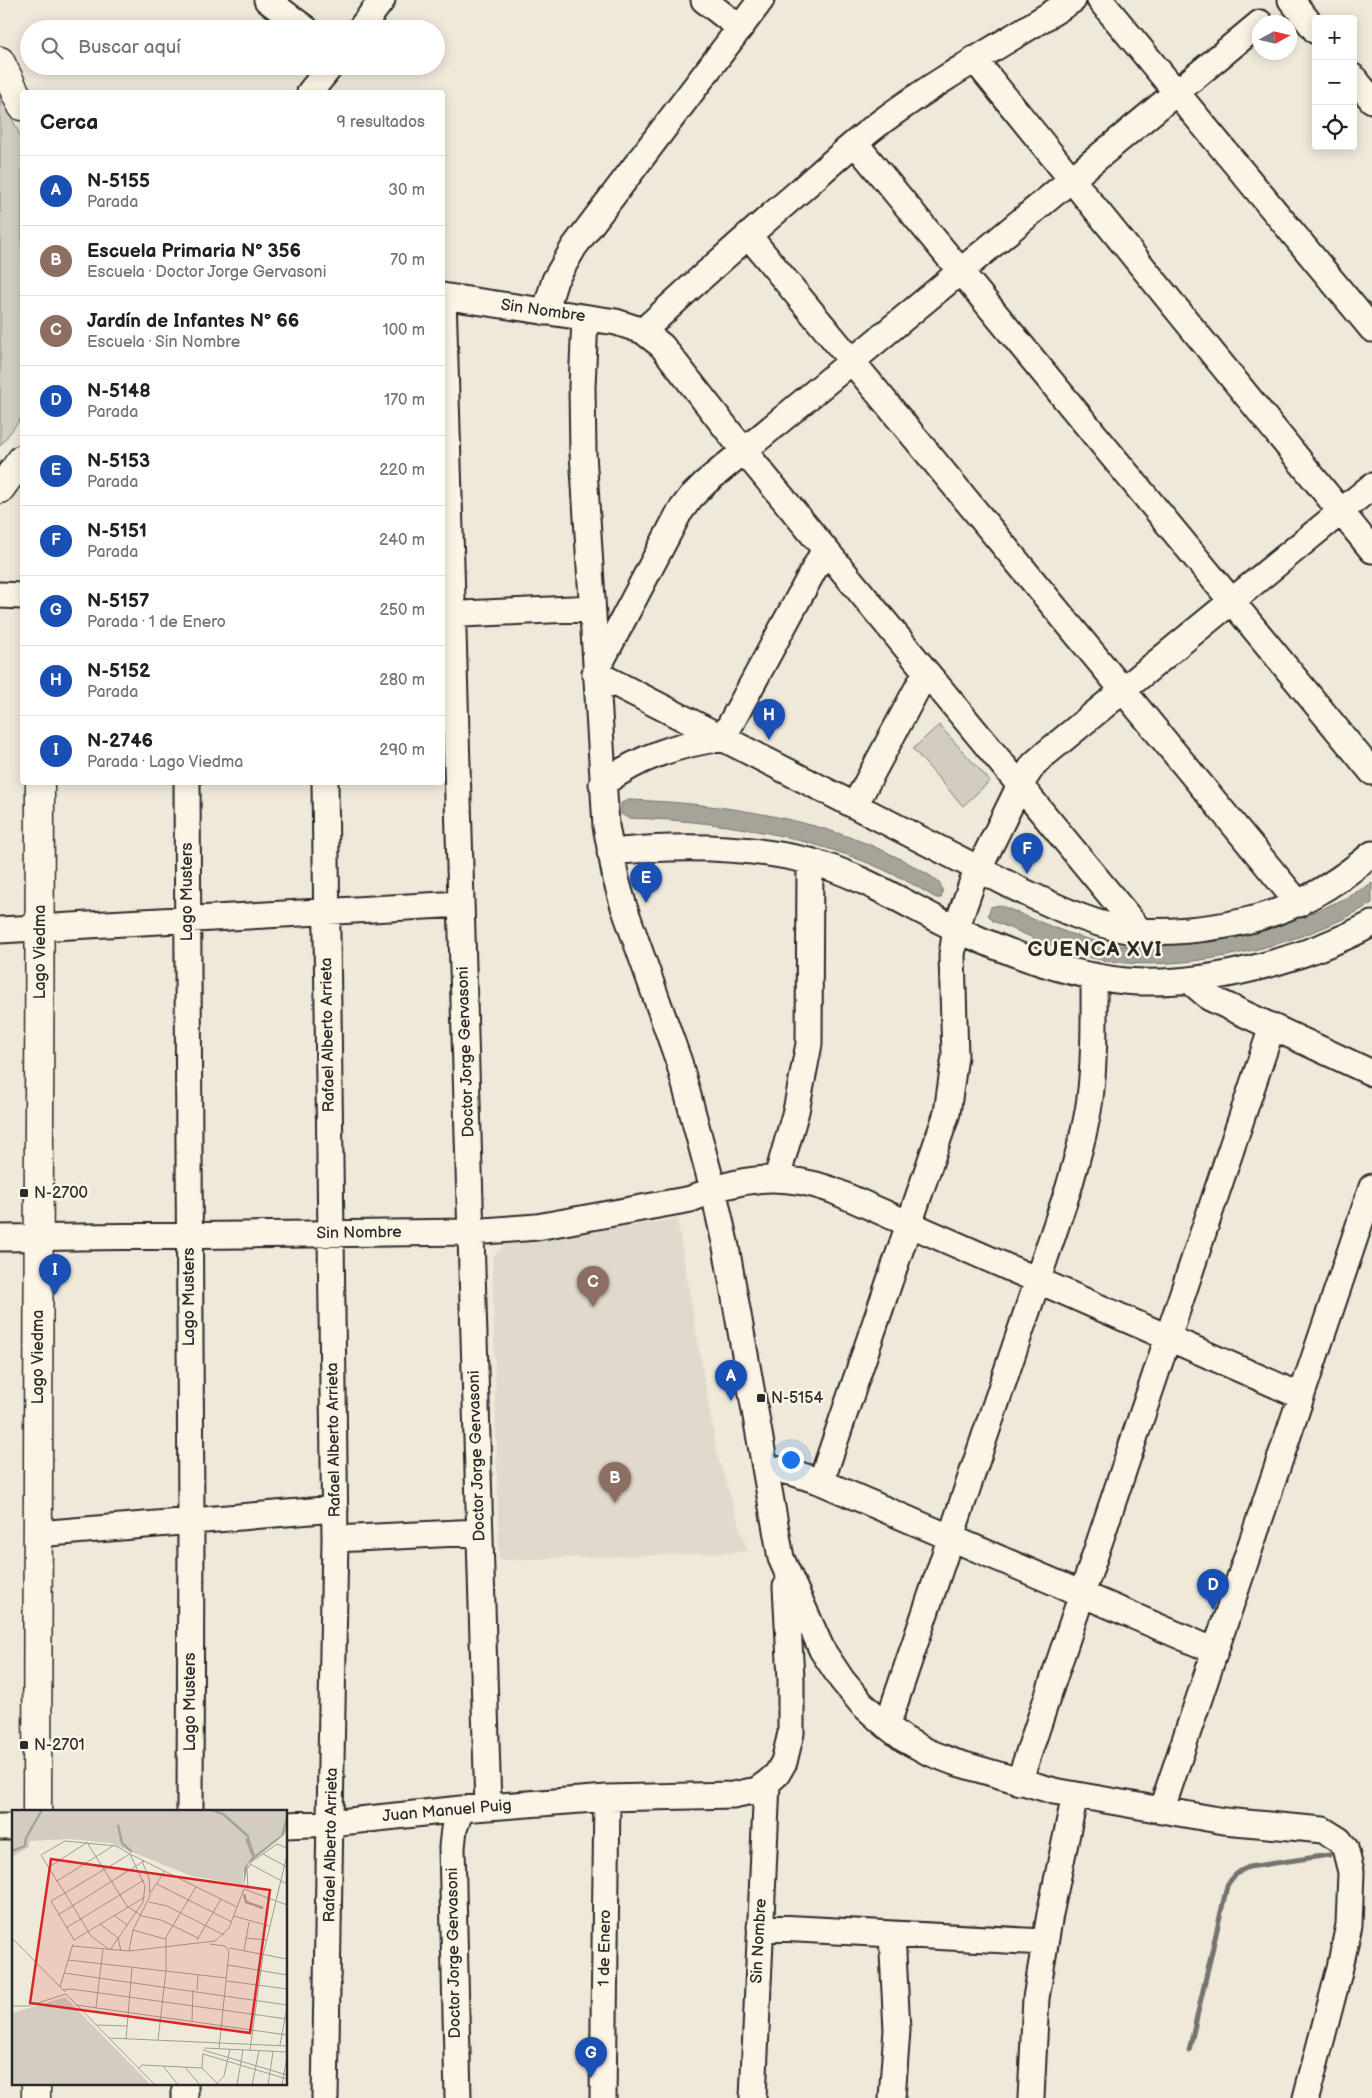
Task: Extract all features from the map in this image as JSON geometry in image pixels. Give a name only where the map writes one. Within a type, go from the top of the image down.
[{"type":"main road","points":[[0,61],[20,102]]},
{"type":"main road","points":[[0,489],[20,462]]},
{"type":"main road","name":"Lago Viedma","points":[[37,1810],[40,785]]},
{"type":"street","points":[[267,0],[294,20]]},
{"type":"street","points":[[367,20],[382,0]]},
{"type":"street","points":[[704,0],[740,28]]},
{"type":"street","points":[[545,312],[555,280],[574,246],[761,0]]},
{"type":"street","points":[[1073,0],[1019,34],[974,59],[885,119],[748,235],[643,331],[662,346],[744,451],[1140,931]]},
{"type":"street","points":[[1100,0],[1372,329]]},
{"type":"street","points":[[1270,15],[1289,0],[1312,26]]},
{"type":"street","points":[[596,673],[679,513],[705,483],[1252,30]]},
{"type":"street","points":[[974,59],[1372,550]]},
{"type":"street","points":[[312,90],[324,75]]},
{"type":"street","points":[[1357,82],[1372,100]]},
{"type":"street","points":[[855,143],[1372,772]]},
{"type":"street","points":[[748,235],[1299,904]]},
{"type":"street","name":"Sin Nombre","points":[[445,296],[616,322],[643,331]]},
{"type":"street","points":[[585,318],[582,418],[602,784],[610,852],[624,906],[687,1088],[726,1247],[786,1585],[790,1645],[791,1733],[784,1762],[777,1774],[767,1783],[757,1790],[732,1795],[608,1798]]},
{"type":"street","name":"Doctor Jorge Gervasoni","points":[[445,424],[448,615],[462,904],[488,1807]]},
{"type":"street","points":[[821,1482],[939,1140],[952,1084],[955,1028],[952,955],[956,929],[979,869],[1020,785],[1034,764],[1044,755],[1372,486]]},
{"type":"street","points":[[724,738],[825,549]]},
{"type":"street","points":[[0,595],[20,596]]},
{"type":"street","points":[[448,615],[592,608]]},
{"type":"street","points":[[855,806],[926,672]]},
{"type":"street","points":[[596,673],[979,869],[1086,919],[1118,928],[1140,931],[1176,931],[1236,924],[1276,913],[1299,904],[1341,879],[1372,854]]},
{"type":"street","points":[[602,784],[620,771],[657,753],[699,741],[724,738]]},
{"type":"street","name":"Lago Musters","points":[[187,785],[191,1521],[190,1810]]},
{"type":"street","name":"Rafael Alberto Arrieta","points":[[325,785],[335,1539],[325,2098]]},
{"type":"street","points":[[610,852],[689,846],[751,851],[810,861],[865,881],[956,929],[1035,961],[1094,976],[1125,981],[1189,980],[1240,970],[1288,958],[1327,945],[1372,924]]},
{"type":"street","points":[[776,1178],[796,1111],[809,1044],[810,861]]},
{"type":"street","points":[[0,930],[462,904]]},
{"type":"street","points":[[887,1726],[1069,1187],[1086,1121],[1094,1061],[1094,976]]},
{"type":"street","points":[[1189,980],[1210,998],[1372,1073]]},
{"type":"street","points":[[1019,1782],[1272,1027]]},
{"type":"street","name":"Sin Nombre","points":[[0,1238],[471,1232],[537,1227],[691,1199],[712,1189],[776,1178],[795,1179],[815,1184],[910,1224],[1301,1396]]},
{"type":"street","points":[[1161,1811],[1372,1187]]},
{"type":"street","points":[[765,1467],[794,1473],[821,1482],[1215,1651]]},
{"type":"street","points":[[38,1534],[335,1509]]},
{"type":"street","points":[[335,1539],[480,1532]]},
{"type":"street","points":[[781,1558],[822,1650],[837,1672],[862,1704],[887,1726],[904,1739],[928,1752],[1019,1782],[1075,1795],[1161,1811],[1256,1824],[1323,1830],[1339,1840],[1345,1848],[1351,1872],[1362,1881],[1350,1909],[1345,1948],[1306,2098]]},
{"type":"street","name":"Sin Nombre","points":[[752,2098],[767,1783]]},
{"type":"street","points":[[1031,2098],[1036,1998],[1075,1795]]},
{"type":"street","name":"Juan Manuel Puig","points":[[288,1825],[331,1823],[461,1809],[608,1798]]},
{"type":"street","name":"1 de Enero","points":[[603,2098],[608,1798]]},
{"type":"street","name":"Doctor Jorge Gervasoni","points":[[458,2098],[452,1847],[454,1829],[461,1809]]},
{"type":"street","points":[[760,1927],[1046,1942]]},
{"type":"street","points":[[892,1934],[897,2030],[892,2098]]},
{"type":"shaded area","points":[[0,92],[20,136],[20,420],[0,446]]},
{"type":"shaded area","points":[[939,725],[990,781],[963,806],[913,749]]},
{"type":"shaded area","points":[[629,800],[703,805],[741,810],[816,826],[887,852],[933,877],[942,888],[941,898],[936,898],[901,878],[864,861],[788,837],[708,824],[628,818],[621,814],[621,803]]},
{"type":"shaded area","points":[[1372,883],[1372,903],[1345,918],[1314,931],[1280,943],[1244,952],[1172,963],[1139,964],[1093,958],[1035,939],[993,921],[988,915],[991,907],[999,905],[1068,933],[1096,941],[1134,946],[1170,945],[1249,932],[1292,920],[1332,904]]},
{"type":"shaded area","points":[[677,1219],[717,1454],[748,1552],[499,1560],[492,1258],[505,1244]]},
{"type":"waterway","points":[[1189,2051],[1227,1886],[1231,1879],[1249,1867],[1329,1855]]},
{"type":"place","name":"N-5152","points":[[769,740]]},
{"type":"place","name":"N-5151","points":[[1027,874]]},
{"type":"place","name":"N-5153","points":[[646,903]]},
{"type":"place","name":"N-2700","points":[[24,1193]]},
{"type":"place","name":"N-2746","points":[[55,1295]]},
{"type":"place","name":"Jardín de Infantes N° 66","points":[[593,1307]]},
{"type":"place","name":"N-5154","points":[[761,1398]]},
{"type":"place","name":"N-5155","points":[[731,1401]]},
{"type":"place","name":"Escuela Primaria N° 356","points":[[615,1503]]},
{"type":"place","name":"N-5148","points":[[1213,1610]]},
{"type":"place","name":"N-2701","points":[[24,1745]]},
{"type":"place","name":"N-5157","points":[[591,2078]]},
{"type":"district","name":"CUENCA XVI","points":[[1095,949]]}]
